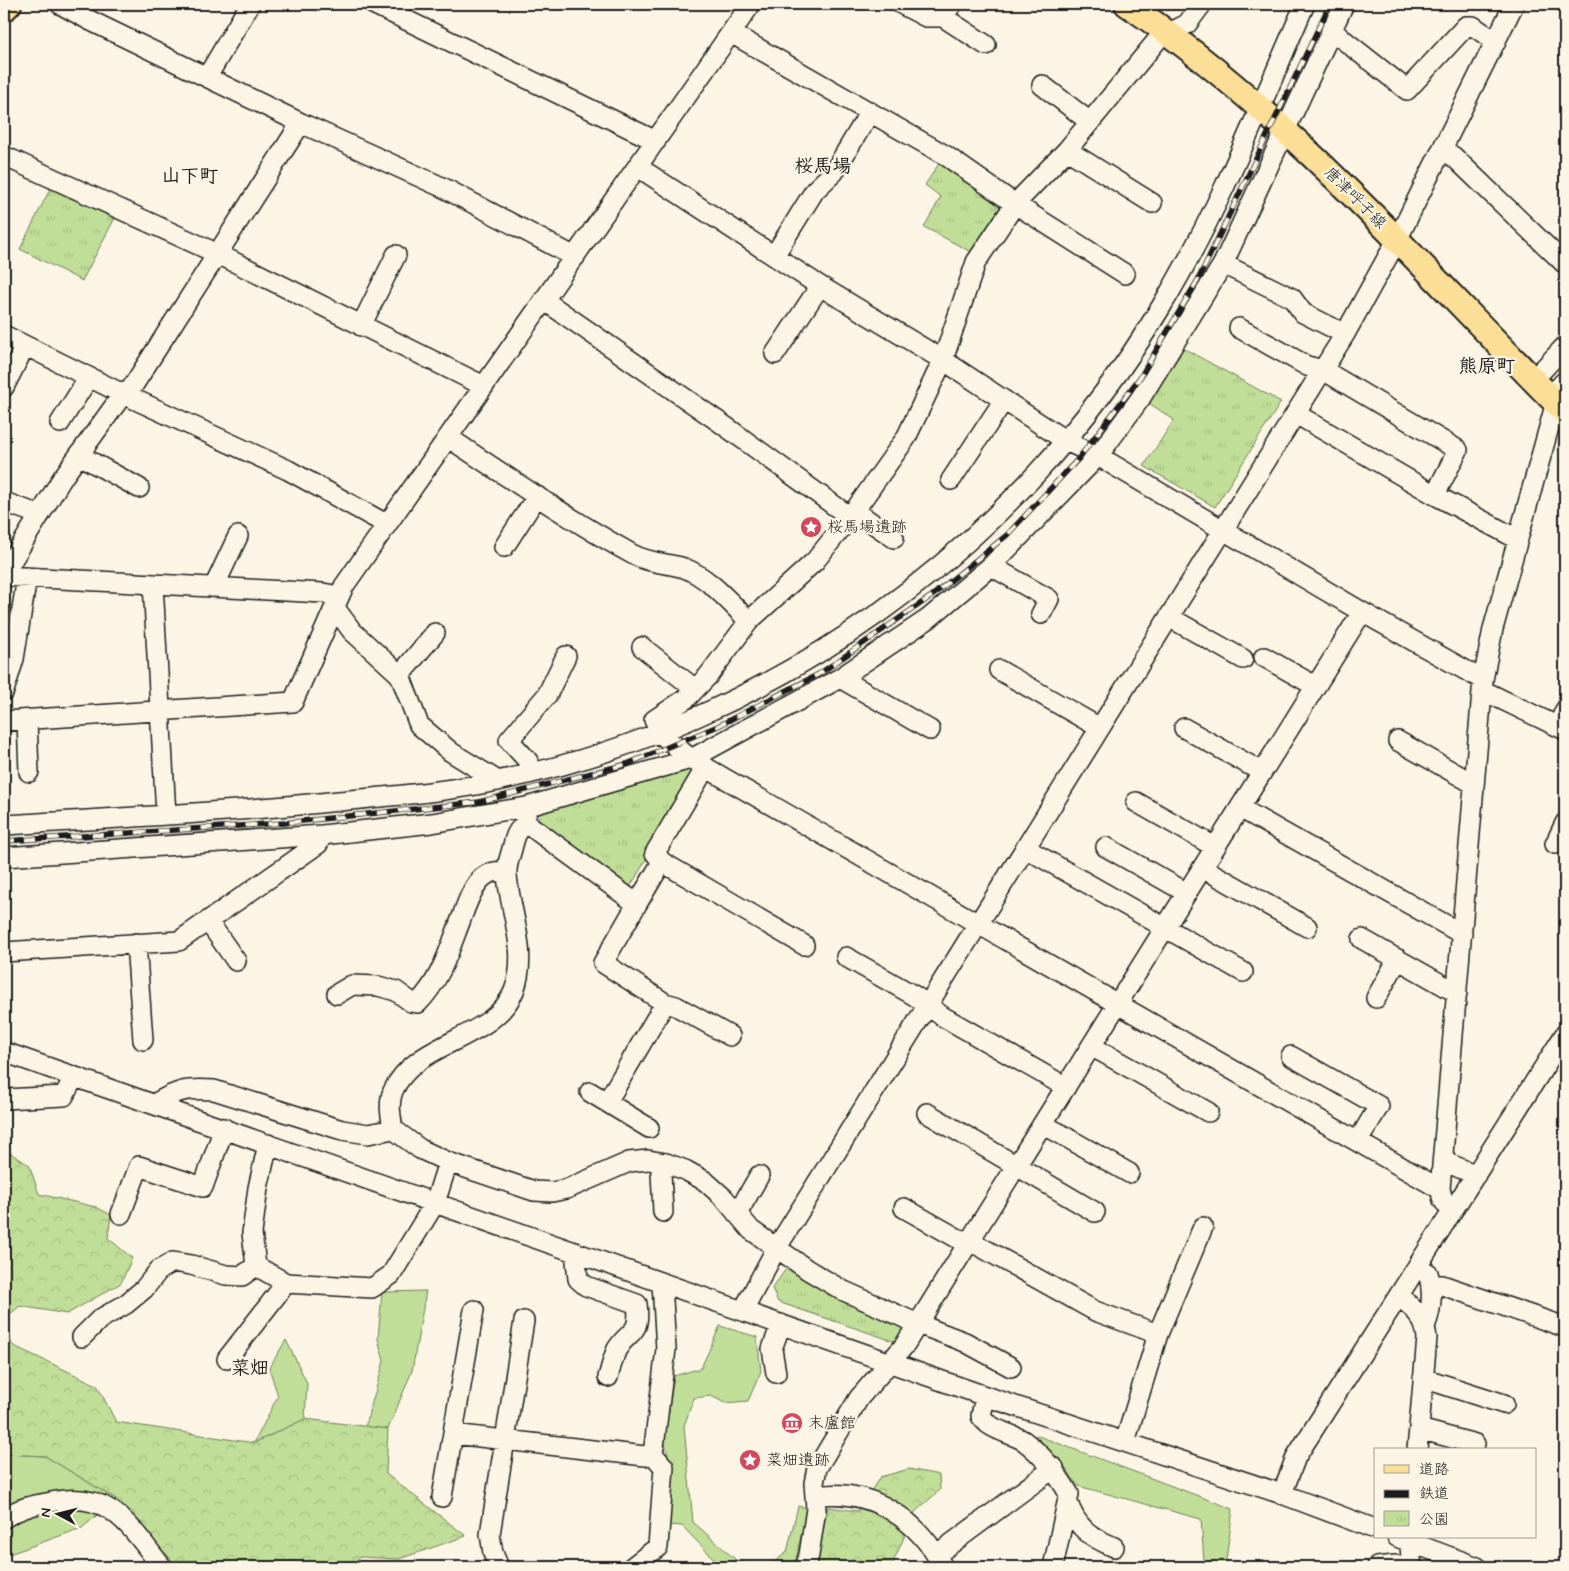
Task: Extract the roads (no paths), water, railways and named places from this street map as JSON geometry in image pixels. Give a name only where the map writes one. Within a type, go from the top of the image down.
[{"type":"main road","points":[[4,9],[9,4]]},
{"type":"main road","name":"唐津呼子線","points":[[1128,4],[1170,33],[1286,129],[1534,379],[1559,398]]},
{"type":"street","points":[[60,4],[89,20],[301,123],[444,188],[575,258]]},
{"type":"street","points":[[207,77],[250,4]]},
{"type":"street","points":[[373,4],[656,141]]},
{"type":"street","points":[[902,4],[926,16],[947,10],[986,45]]},
{"type":"street","points":[[1202,4],[1187,24],[1159,38],[1067,150],[1016,204],[976,262],[943,360],[906,438],[850,517],[815,561],[749,621],[696,689],[687,698],[654,720],[661,734],[699,763],[1119,1002],[1440,1189]]},
{"type":"street","points":[[4,825],[284,807],[415,794],[498,781],[590,757],[661,734],[716,710],[810,660],[875,616],[942,564],[1007,506],[1066,441],[1112,382],[1161,308],[1202,234],[1305,4]]},
{"type":"street","points":[[4,856],[322,835],[526,815],[699,763],[840,678],[928,619],[992,566],[1098,456],[1140,399],[1223,264],[1344,4]]},
{"type":"street","points":[[743,1311],[776,1249],[1345,334],[1397,240],[1514,4]]},
{"type":"street","points":[[4,721],[293,702],[337,602],[386,524],[449,438],[575,258],[730,34],[745,6]]},
{"type":"street","points":[[1331,30],[1407,90],[1466,26],[1473,26],[1496,42]]},
{"type":"street","points":[[730,34],[945,155],[1016,204],[1125,274]]},
{"type":"street","points":[[1042,85],[1090,122]]},
{"type":"street","points":[[774,256],[815,190],[834,172],[870,112]]},
{"type":"street","points":[[301,123],[131,389],[122,394],[79,455],[40,515],[4,576],[323,593],[337,602],[352,631],[400,675],[419,724],[450,752],[498,781]]},
{"type":"street","points":[[1442,149],[1454,157],[1565,264]]},
{"type":"street","points":[[1067,150],[1152,203]]},
{"type":"street","points":[[4,156],[218,254],[484,386]]},
{"type":"street","points":[[638,167],[820,286],[943,360],[1066,441],[1098,456],[1482,685],[1563,722]]},
{"type":"street","points":[[361,326],[396,255]]},
{"type":"street","points":[[1223,264],[1292,298],[1303,313],[1345,334]]},
{"type":"street","points":[[775,354],[820,286]]},
{"type":"street","points":[[545,301],[725,426],[850,517],[862,516],[894,538]]},
{"type":"street","points":[[1239,328],[1307,366],[1323,370],[1458,450],[1435,495]]},
{"type":"street","points":[[4,335],[122,394],[288,470],[386,524]]},
{"type":"street","points":[[4,387],[26,346]]},
{"type":"street","points":[[1534,379],[1565,346]]},
{"type":"street","points":[[60,424],[89,377]]},
{"type":"street","points":[[1452,1212],[1443,1200],[1440,1189],[1482,685],[1493,629],[1517,539],[1559,398]]},
{"type":"street","points":[[951,480],[1004,400]]},
{"type":"street","points":[[1296,414],[1435,495],[1517,539]]},
{"type":"street","points":[[449,438],[537,496],[634,556],[684,568],[704,580],[749,621]]},
{"type":"street","points":[[79,455],[139,488]]},
{"type":"street","points":[[504,547],[537,496]]},
{"type":"street","points":[[4,502],[40,515]]},
{"type":"street","points":[[214,588],[238,536]]},
{"type":"street","points":[[992,566],[1049,599],[1041,614]]},
{"type":"street","points":[[4,691],[14,660],[27,577]]},
{"type":"street","points":[[153,584],[166,815]]},
{"type":"street","points":[[804,1567],[809,1555],[815,1496],[814,1482],[818,1468],[859,1398],[904,1346],[918,1324],[1362,612]]},
{"type":"street","points":[[1169,618],[1243,659]]},
{"type":"street","points":[[400,675],[435,633]]},
{"type":"street","points":[[642,648],[696,689]]},
{"type":"street","points":[[528,761],[508,740],[547,695],[566,656]]},
{"type":"street","points":[[1264,657],[1316,686]]},
{"type":"street","points":[[998,670],[1100,728]]},
{"type":"street","points":[[840,678],[930,730]]},
{"type":"street","points":[[27,720],[30,772]]},
{"type":"street","points":[[1184,728],[1262,772]]},
{"type":"street","points":[[1398,741],[1474,784]]},
{"type":"street","points":[[699,763],[655,853],[662,862],[804,945]]},
{"type":"street","points":[[1136,802],[1215,847]]},
{"type":"street","points":[[1240,808],[1462,934]]},
{"type":"street","points":[[526,815],[517,831],[507,872],[519,949],[519,973],[514,991],[506,1006],[491,1019],[424,1057],[404,1074],[392,1092],[390,1111],[393,1129],[420,1149],[448,1162],[534,1191],[552,1192],[567,1189],[629,1162],[648,1160],[666,1163],[685,1170],[705,1181],[724,1198],[751,1230],[776,1249],[842,1290],[918,1324],[965,1342],[1010,1367]]},
{"type":"street","points":[[526,815],[637,904]]},
{"type":"street","points":[[1556,844],[1565,823]]},
{"type":"street","points":[[4,952],[179,941],[318,844],[322,835]]},
{"type":"street","points":[[1106,847],[1187,893]]},
{"type":"street","points":[[1025,848],[1243,972]]},
{"type":"street","points":[[662,862],[602,963],[665,1002],[676,1006],[730,1036]]},
{"type":"street","points":[[1203,868],[1307,927]]},
{"type":"street","points":[[336,994],[352,985],[378,986],[396,991],[411,1002],[418,1003],[427,994],[445,964],[466,904],[481,878],[493,871],[507,872]]},
{"type":"street","points":[[208,921],[236,961]]},
{"type":"street","points":[[1362,939],[1457,993]]},
{"type":"street","points":[[136,943],[143,1040]]},
{"type":"street","points":[[846,957],[915,996],[942,1016],[1066,1087]]},
{"type":"street","points":[[1376,998],[1398,959]]},
{"type":"street","points":[[607,1102],[665,1002]]},
{"type":"street","points":[[1282,1494],[1296,1457],[1565,1034]]},
{"type":"street","points":[[1091,1046],[1208,1112]]},
{"type":"street","points":[[4,1052],[662,1284],[985,1396],[1282,1494],[1374,1529]]},
{"type":"street","points":[[1290,1056],[1379,1106],[1358,1141]]},
{"type":"street","points":[[4,1099],[64,1096],[74,1076]]},
{"type":"street","points":[[154,1104],[176,1091],[195,1088],[214,1090],[342,1130],[368,1134],[393,1129]]},
{"type":"street","points":[[590,1092],[649,1128]]},
{"type":"street","points":[[927,1113],[1095,1212]]},
{"type":"street","points":[[1043,1124],[1129,1173]]},
{"type":"street","points":[[121,1214],[139,1166],[203,1187],[224,1128]]},
{"type":"street","points":[[256,1266],[252,1233],[258,1188],[268,1144]]},
{"type":"street","points":[[1443,1154],[1448,1163],[1476,1175]]},
{"type":"street","points":[[256,1266],[286,1283],[372,1288],[391,1275],[436,1203],[448,1162]]},
{"type":"street","points":[[662,1212],[660,1172],[666,1163]]},
{"type":"street","points":[[737,1214],[758,1176]]},
{"type":"street","points":[[904,1208],[957,1238],[980,1246],[1095,1311],[1158,1334]]},
{"type":"street","points":[[1125,1442],[1158,1334],[1202,1227]]},
{"type":"street","points":[[575,1252],[578,1279],[586,1286],[637,1304],[639,1318],[633,1333],[617,1349],[608,1377]]},
{"type":"street","points":[[82,1337],[100,1319],[126,1304],[144,1289],[159,1270],[172,1262],[192,1265],[226,1275],[242,1276],[256,1266]]},
{"type":"street","points":[[1417,1448],[1427,1338],[1426,1324],[1430,1314],[1432,1284],[1428,1272],[1420,1262]]},
{"type":"street","points":[[227,1359],[286,1283]]},
{"type":"street","points":[[652,1454],[666,1349],[662,1284]]},
{"type":"street","points":[[1432,1284],[1442,1285],[1565,1327]]},
{"type":"street","points":[[1399,1296],[1418,1313],[1426,1324]]},
{"type":"street","points":[[442,1497],[474,1310]]},
{"type":"street","points":[[499,1567],[493,1553],[490,1534],[524,1321]]},
{"type":"street","points":[[776,1373],[772,1349],[781,1324]]},
{"type":"street","points":[[1423,1378],[1504,1404]]},
{"type":"street","points":[[985,1396],[981,1416],[986,1424],[1023,1441],[1054,1468],[1069,1494],[1053,1567]]},
{"type":"street","points":[[1419,1428],[1475,1444]]},
{"type":"street","points":[[453,1434],[646,1456],[652,1454]]},
{"type":"street","points":[[632,1567],[658,1547],[664,1467],[652,1454]]},
{"type":"street","points":[[815,1496],[837,1492],[866,1499],[891,1510],[914,1527],[940,1561],[1054,1468]]},
{"type":"street","points":[[4,1518],[20,1508],[71,1498],[99,1502],[122,1517],[162,1567]]},
{"type":"street","points":[[1068,1503],[1074,1520],[1094,1539],[1114,1547]]},
{"type":"street","points":[[1405,1539],[1412,1567]]},
{"type":"street","points":[[1405,1539],[1477,1567]]},
{"type":"street","points":[[1377,1567],[1395,1565],[1404,1567]]},
{"type":"railway","points":[[4,841],[284,823],[479,802],[627,764],[718,726],[819,674],[933,595],[1007,535],[1079,458],[1141,376],[1198,280],[1330,4]]},
{"type":"place","name":"桜馬場遺跡","points":[[811,527]]},
{"type":"place","name":"末盧館","points":[[792,1423]]},
{"type":"place","name":"菜畑遺跡","points":[[750,1460]]},
{"type":"district","name":"桜馬場","points":[[823,166]]},
{"type":"district","name":"山下町","points":[[190,176]]},
{"type":"district","name":"熊原町","points":[[1487,366]]},
{"type":"district","name":"菜畑","points":[[250,1368]]}]
